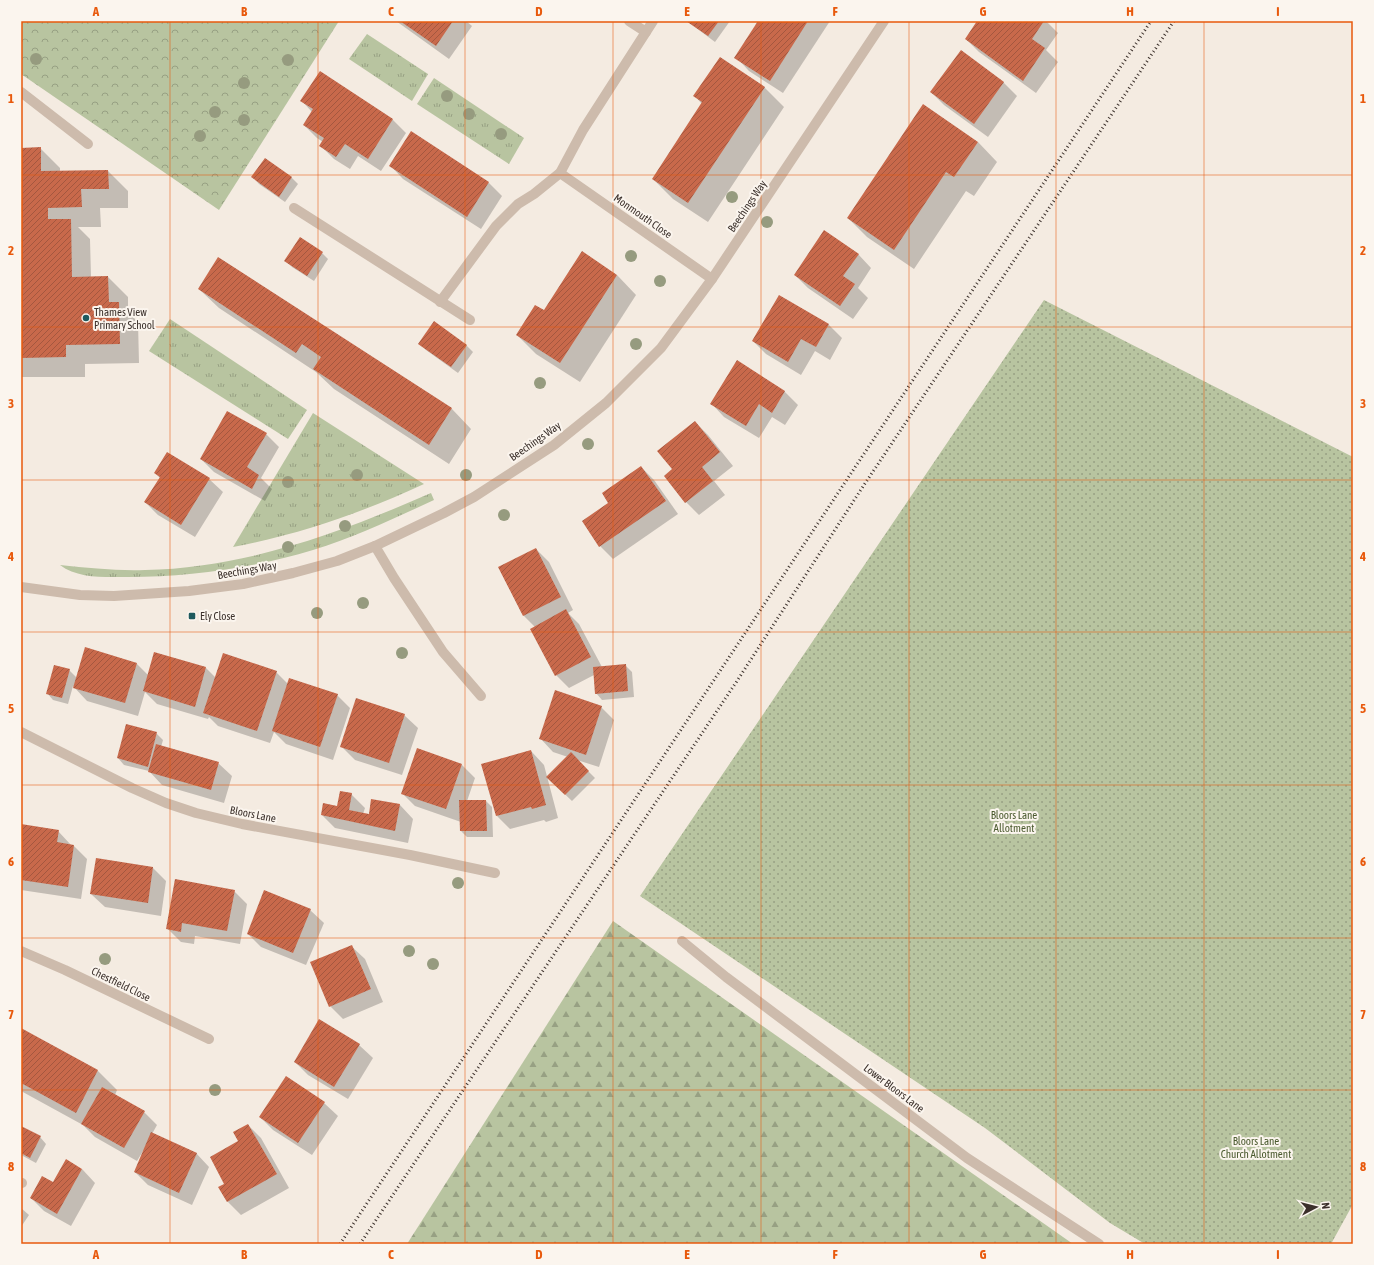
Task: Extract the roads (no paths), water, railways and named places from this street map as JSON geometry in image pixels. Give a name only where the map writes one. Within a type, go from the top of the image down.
[{"type":"street","points":[[629,21],[646,32]]},
{"type":"street","points":[[440,302],[496,226],[518,204],[534,194],[560,173],[583,130],[653,21]]},
{"type":"street","name":"Beechings Way","points":[[21,587],[80,594],[114,596],[189,591],[243,584],[292,574],[337,561],[375,546],[444,513],[474,497],[554,445],[606,403],[661,348],[712,280],[884,21]]},
{"type":"street","points":[[21,92],[88,144]]},
{"type":"street","name":"Monmouth Close","points":[[560,173],[712,280]]},
{"type":"street","points":[[294,208],[470,320]]},
{"type":"street","points":[[375,546],[394,578],[443,652],[480,696]]},
{"type":"street","name":"Bloors Lane","points":[[21,732],[132,788],[166,803],[196,813],[242,824],[410,855],[495,873]]},
{"type":"street","name":"Lower Bloors Lane","points":[[682,941],[726,977],[967,1158],[1099,1244]]},
{"type":"street","name":"Chestfield Close","points":[[21,951],[209,1039]]},
{"type":"railway","points":[[340,1244],[1151,21]]},
{"type":"railway","points":[[360,1244],[737,681],[862,488],[1174,21]]},
{"type":"place","name":"Thames View Primary School","points":[[86,318]]},
{"type":"place","name":"Ely Close","points":[[192,616]]},
{"type":"park label","name":"Bloors Lane Allotment","points":[[1014,821]]},
{"type":"park label","name":"Bloors Lane Church Allotment","points":[[1256,1147]]}]
